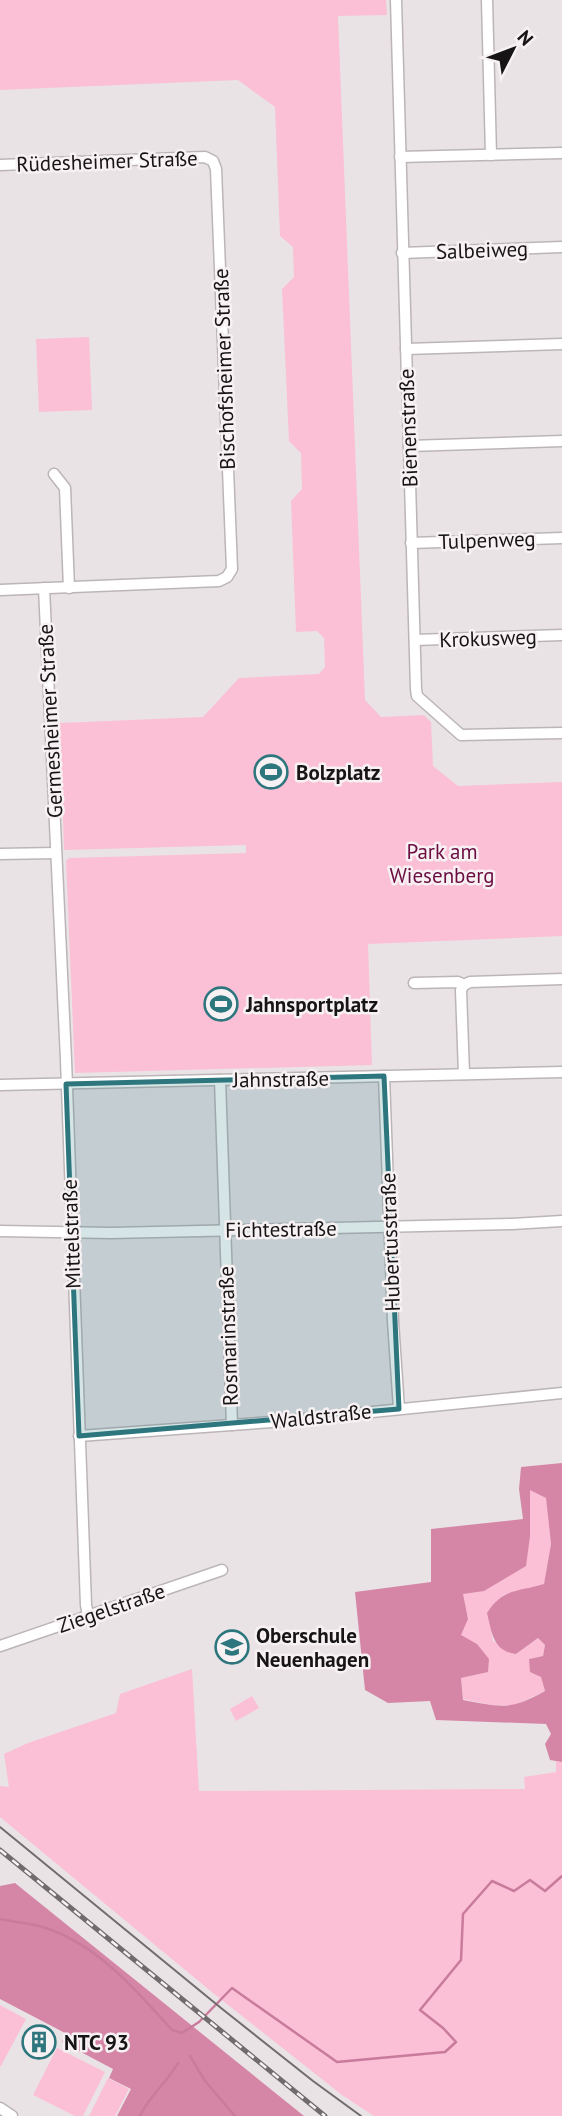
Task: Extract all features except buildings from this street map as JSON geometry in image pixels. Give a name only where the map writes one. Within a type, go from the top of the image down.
[{"type":"street","name":"Bienenstraße","points":[[396,0],[417,696],[461,735],[562,733]]},
{"type":"street","points":[[487,0],[491,155]]},
{"type":"street","points":[[400,157],[562,153]]},
{"type":"street","name":"Rüdesheimer Straße","points":[[0,165],[205,157],[213,161]]},
{"type":"street","name":"Bischofsheimer Straße","points":[[69,587],[219,581],[227,577],[232,569],[216,169],[213,161]]},
{"type":"street","name":"Salbeiweg","points":[[402,253],[562,247]]},
{"type":"street","points":[[406,349],[562,344]]},
{"type":"street","points":[[409,446],[562,441]]},
{"type":"street","points":[[0,590],[69,587],[65,488],[54,474]]},
{"type":"street","name":"Tulpenweg","points":[[411,543],[562,538]]},
{"type":"street","name":"Germesheimer Straße","points":[[44,588],[56,853]]},
{"type":"street","name":"Krokusweg","points":[[415,640],[562,635]]},
{"type":"street","points":[[0,854],[56,853]]},
{"type":"street","name":"Mittelstraße","points":[[56,853],[88,1615]]},
{"type":"street","points":[[464,1074],[461,990],[464,985],[470,982],[562,979]]},
{"type":"street","points":[[414,983],[458,982],[464,985]]},
{"type":"street","name":"Jahnstraße","points":[[0,1085],[562,1072]]},
{"type":"street","name":"Hubertusstraße","points":[[384,1076],[399,1409]]},
{"type":"street","name":"Rosmarinstraße","points":[[220,1080],[232,1425]]},
{"type":"street","name":"Fichtestraße","points":[[0,1231],[71,1233],[562,1221]]},
{"type":"street","name":"Waldstraße","points":[[79,1436],[232,1425],[562,1393]]},
{"type":"street","name":"Ziegelstraße","points":[[0,1647],[222,1570]]},
{"type":"street","points":[[0,2108],[12,2116]]},
{"type":"highlighted area","points":[[384,1076],[399,1409],[79,1436],[66,1084]]},
{"type":"green space","name":"Park am Wiesenberg","points":[[0,0],[386,0],[387,15],[338,16],[365,700],[381,717],[424,715],[431,722],[433,766],[458,786],[562,782],[562,936],[368,944],[372,1065],[75,1073],[66,861],[69,858],[246,853],[246,845],[64,850],[60,723],[203,717],[239,678],[319,674],[325,667],[324,638],[317,631],[296,632],[291,501],[302,489],[301,453],[289,441],[282,289],[294,277],[293,247],[280,236],[275,107],[238,80],[0,90]]},
{"type":"green space","points":[[89,337],[92,410],[39,412],[36,339]]},
{"type":"green space","points":[[530,1489],[546,1497],[551,1544],[544,1585],[503,1595],[491,1631],[493,1641],[516,1654],[538,1638],[545,1645],[543,1656],[529,1659],[541,1677],[545,1691],[513,1706],[463,1699],[461,1678],[487,1672],[460,1635],[468,1619],[462,1594],[530,1536]]},
{"type":"green space","points":[[192,1669],[199,1791],[525,1789],[524,1777],[556,1772],[556,1761],[562,1762],[562,2116],[374,2116],[342,2095],[213,1993],[0,1817],[0,1786],[9,1787],[4,1754],[116,1713],[120,1694]]},
{"type":"green space","points":[[252,1696],[259,1708],[236,1721],[230,1709]]},
{"type":"green space","points":[[0,2005],[26,2019],[1,2066],[0,2066]]},
{"type":"green space","points":[[57,2048],[105,2072],[83,2116],[75,2116],[33,2095]]},
{"type":"green space","points":[[108,2078],[129,2089],[115,2116],[89,2116]]},
{"type":"shaded area","points":[[562,1463],[562,1762],[550,1760],[545,1744],[551,1734],[546,1724],[436,1720],[430,1701],[388,1703],[365,1690],[355,1592],[431,1582],[431,1529],[523,1519],[519,1489],[521,1467]],"holes":[[[530,1490],[546,1498],[551,1544],[544,1584],[505,1595],[487,1613],[495,1640],[502,1649],[516,1654],[538,1638],[545,1645],[543,1656],[529,1659],[530,1672],[541,1677],[545,1691],[522,1702],[505,1706],[463,1700],[461,1678],[488,1672],[489,1659],[477,1644],[461,1635],[468,1619],[463,1594],[484,1591],[526,1566],[530,1536]]]},
{"type":"shaded area","points":[[15,1883],[304,2116],[117,2116],[131,2089],[109,2078],[113,2069],[62,2042],[65,2033],[0,1999],[0,1886]]},
{"type":"waterway","points":[[0,1919],[43,1927],[81,1944],[114,1970],[172,2030],[182,2033],[199,2022],[232,1988],[337,2062],[445,2052],[456,2042],[420,2010],[461,1960],[463,1914],[492,1881],[514,1891],[530,1880],[545,1891],[562,1876]]},
{"type":"waterway","points":[[190,2056],[205,2081],[235,2116]]},
{"type":"waterway","points":[[140,2116],[178,2063]]},
{"type":"tram line","points":[[0,1827],[221,2008],[361,2116]]},
{"type":"railway","points":[[0,1850],[325,2116]]},
{"type":"place","name":"Bolzplatz","points":[[271,772]]},
{"type":"place","name":"Jahnsportplatz","points":[[221,1004]]},
{"type":"place","name":"Oberschule Neuenhagen","points":[[232,1647]]},
{"type":"place","name":"NTC 93","points":[[39,2042]]}]
